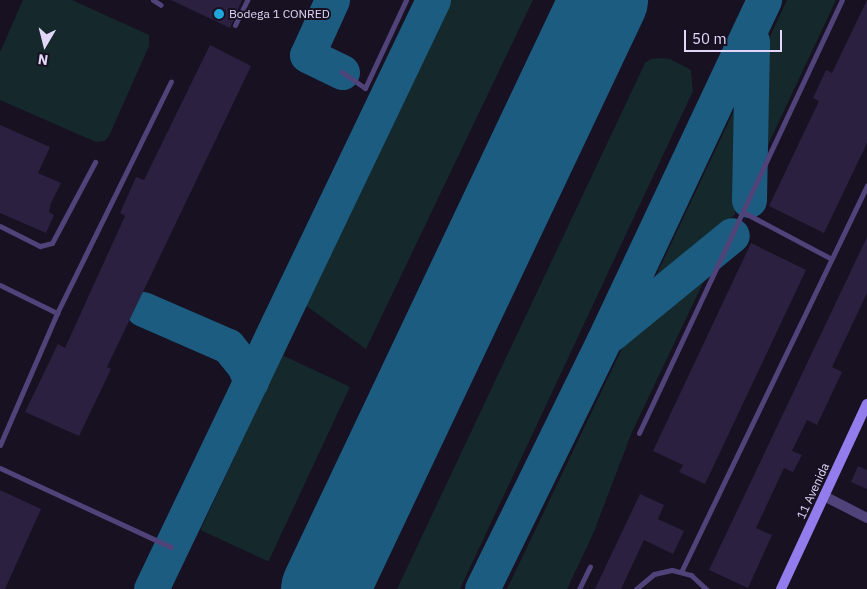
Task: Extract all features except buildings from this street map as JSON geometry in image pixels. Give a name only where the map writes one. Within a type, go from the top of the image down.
[{"type":"main road","name":"11 Avenida","points":[[781,589],[867,404]]},
{"type":"street","points":[[824,496],[867,518]]},
{"type":"lane","points":[[153,0],[162,5]]},
{"type":"lane","points":[[235,24],[247,0]]},
{"type":"lane","points":[[342,72],[365,88],[406,0]]},
{"type":"lane","points":[[639,433],[842,0]]},
{"type":"lane","points":[[0,445],[57,313],[171,81]]},
{"type":"lane","points":[[0,226],[40,246],[52,244],[95,162]]},
{"type":"lane","points":[[681,572],[830,258],[867,185]]},
{"type":"lane","points":[[743,212],[830,258]]},
{"type":"lane","points":[[0,285],[57,313]]},
{"type":"lane","points":[[0,468],[171,547]]},
{"type":"lane","points":[[579,589],[590,566]]},
{"type":"lane","points":[[636,589],[646,578],[663,571],[681,572],[699,581],[706,589]]},
{"type":"green space","points":[[23,0],[72,0],[149,35],[149,46],[109,136],[105,141],[96,142],[0,100],[0,52]]},
{"type":"green space","points":[[448,0],[533,0],[366,349],[305,305]]},
{"type":"green space","points":[[787,0],[836,0],[760,162],[758,159],[764,49]]},
{"type":"green space","points":[[651,59],[670,59],[691,70],[693,91],[460,589],[397,589],[645,63]]},
{"type":"green space","points":[[741,101],[743,106],[735,214],[662,285],[655,287],[653,282],[738,102]]},
{"type":"green space","points":[[713,262],[632,432],[593,534],[567,589],[507,589],[628,336],[635,327]]},
{"type":"green space","points":[[282,355],[350,387],[268,562],[200,530]]},
{"type":"taxiway","points":[[332,0],[307,55],[342,72]]},
{"type":"taxiway","points":[[151,589],[433,0]]},
{"type":"taxiway","points":[[482,589],[604,340],[764,0]]},
{"type":"taxiway","points":[[749,200],[752,41]]},
{"type":"taxiway","points":[[611,334],[732,235]]},
{"type":"taxiway","points":[[143,309],[228,346],[244,366],[251,382]]},
{"type":"runway","points":[[325,589],[604,0]]},
{"type":"place","name":"Bodega 1 CONRED","points":[[219,14]]}]
